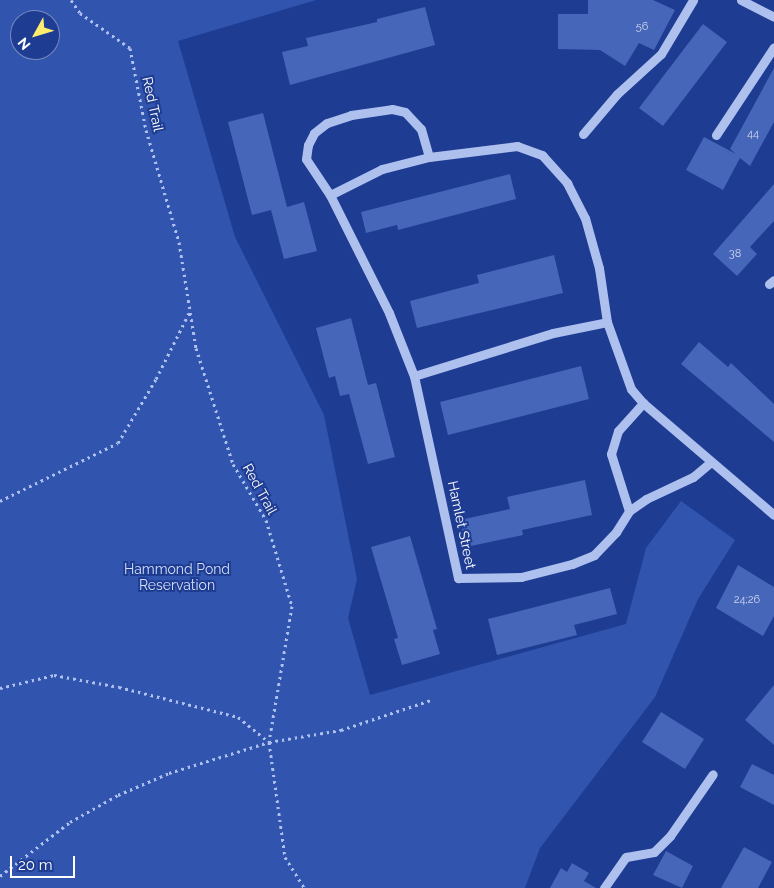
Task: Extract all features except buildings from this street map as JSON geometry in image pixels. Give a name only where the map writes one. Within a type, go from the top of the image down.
[{"type":"street","points":[[583,134],[617,94],[660,54],[694,0]]},
{"type":"street","points":[[741,0],[773,14]]},
{"type":"street","points":[[716,135],[774,47]]},
{"type":"street","name":"Hamlet Street","points":[[429,157],[421,130],[405,112],[392,109],[351,115],[327,123],[314,133],[308,145],[306,159],[330,195],[390,313],[414,376],[458,578],[521,577],[572,564],[594,555],[616,532],[629,511],[646,498],[693,477],[711,462]]},
{"type":"street","points":[[330,195],[382,169],[429,157],[517,146],[542,155],[568,183],[585,218],[599,268],[607,322],[623,373],[643,403],[774,515]]},
{"type":"street","points":[[414,376],[553,333],[607,322]]},
{"type":"street","points":[[629,511],[611,454],[618,431],[643,403]]},
{"type":"street","points":[[604,888],[626,857],[654,852],[670,836],[713,774]]},
{"type":"path","name":"Red Trail","points":[[71,0],[80,13],[130,48],[146,130],[179,242],[196,348],[233,464],[266,520],[292,606],[269,742],[285,856],[304,888]]},
{"type":"path","points":[[0,501],[118,443],[156,379],[190,311]]},
{"type":"path","points":[[0,688],[54,675],[119,687],[238,717],[269,742]]},
{"type":"path","points":[[0,876],[70,822],[118,795],[169,773],[269,742],[341,730],[431,700]]},
{"type":"green space","name":"Hammond Pond Reservation","points":[[0,0],[316,0],[178,41],[235,237],[324,415],[357,579],[348,618],[370,695],[626,624],[646,548],[681,501],[735,540],[698,599],[655,697],[540,848],[525,888],[0,888]]}]
